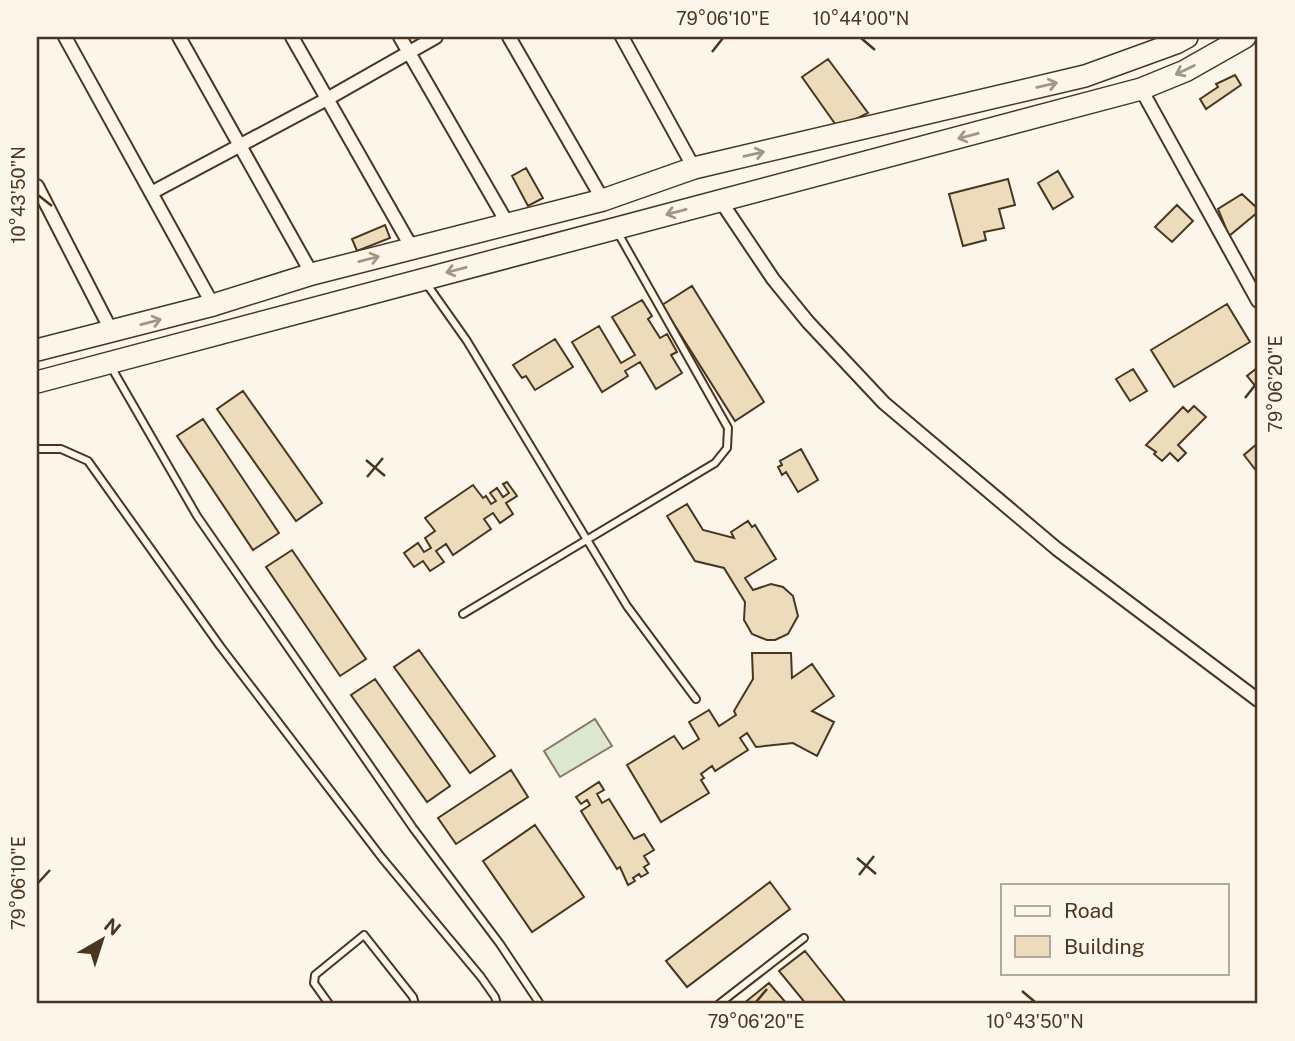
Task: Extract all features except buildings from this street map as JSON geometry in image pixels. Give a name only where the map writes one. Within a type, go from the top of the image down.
[{"type":"highway","points":[[37,349],[213,305],[312,274],[509,226],[603,200],[694,168],[1085,76],[1186,37]]},
{"type":"highway","points":[[37,382],[1141,89],[1185,71],[1244,37]]},
{"type":"street","points":[[65,37],[213,305]]},
{"type":"street","points":[[179,37],[312,274]]},
{"type":"street","points":[[292,37],[412,248]]},
{"type":"street","points":[[400,37],[509,226]]},
{"type":"street","points":[[151,193],[436,37]]},
{"type":"street","points":[[509,37],[603,200]]},
{"type":"street","points":[[622,37],[694,168]]},
{"type":"street","points":[[1141,89],[1258,301]]},
{"type":"street","points":[[37,186],[112,332]]},
{"type":"street","points":[[720,200],[773,279],[808,322],[884,403],[1057,549],[1258,700]]},
{"type":"lane","points":[[463,614],[716,463],[727,448],[728,428],[615,228]]},
{"type":"lane","points":[[423,278],[467,341],[627,606],[696,699]]},
{"type":"lane","points":[[110,363],[197,516],[413,828],[500,944],[540,1004]]},
{"type":"lane","points":[[37,449],[61,449],[88,461],[220,646],[382,858],[481,977],[497,1004]]},
{"type":"lane","points":[[329,1004],[314,984],[315,975],[364,936],[413,997],[415,1004]]},
{"type":"lane","points":[[719,1004],[804,938]]},
{"type":"green space","points":[[595,719],[612,746],[560,777],[544,751]]}]
